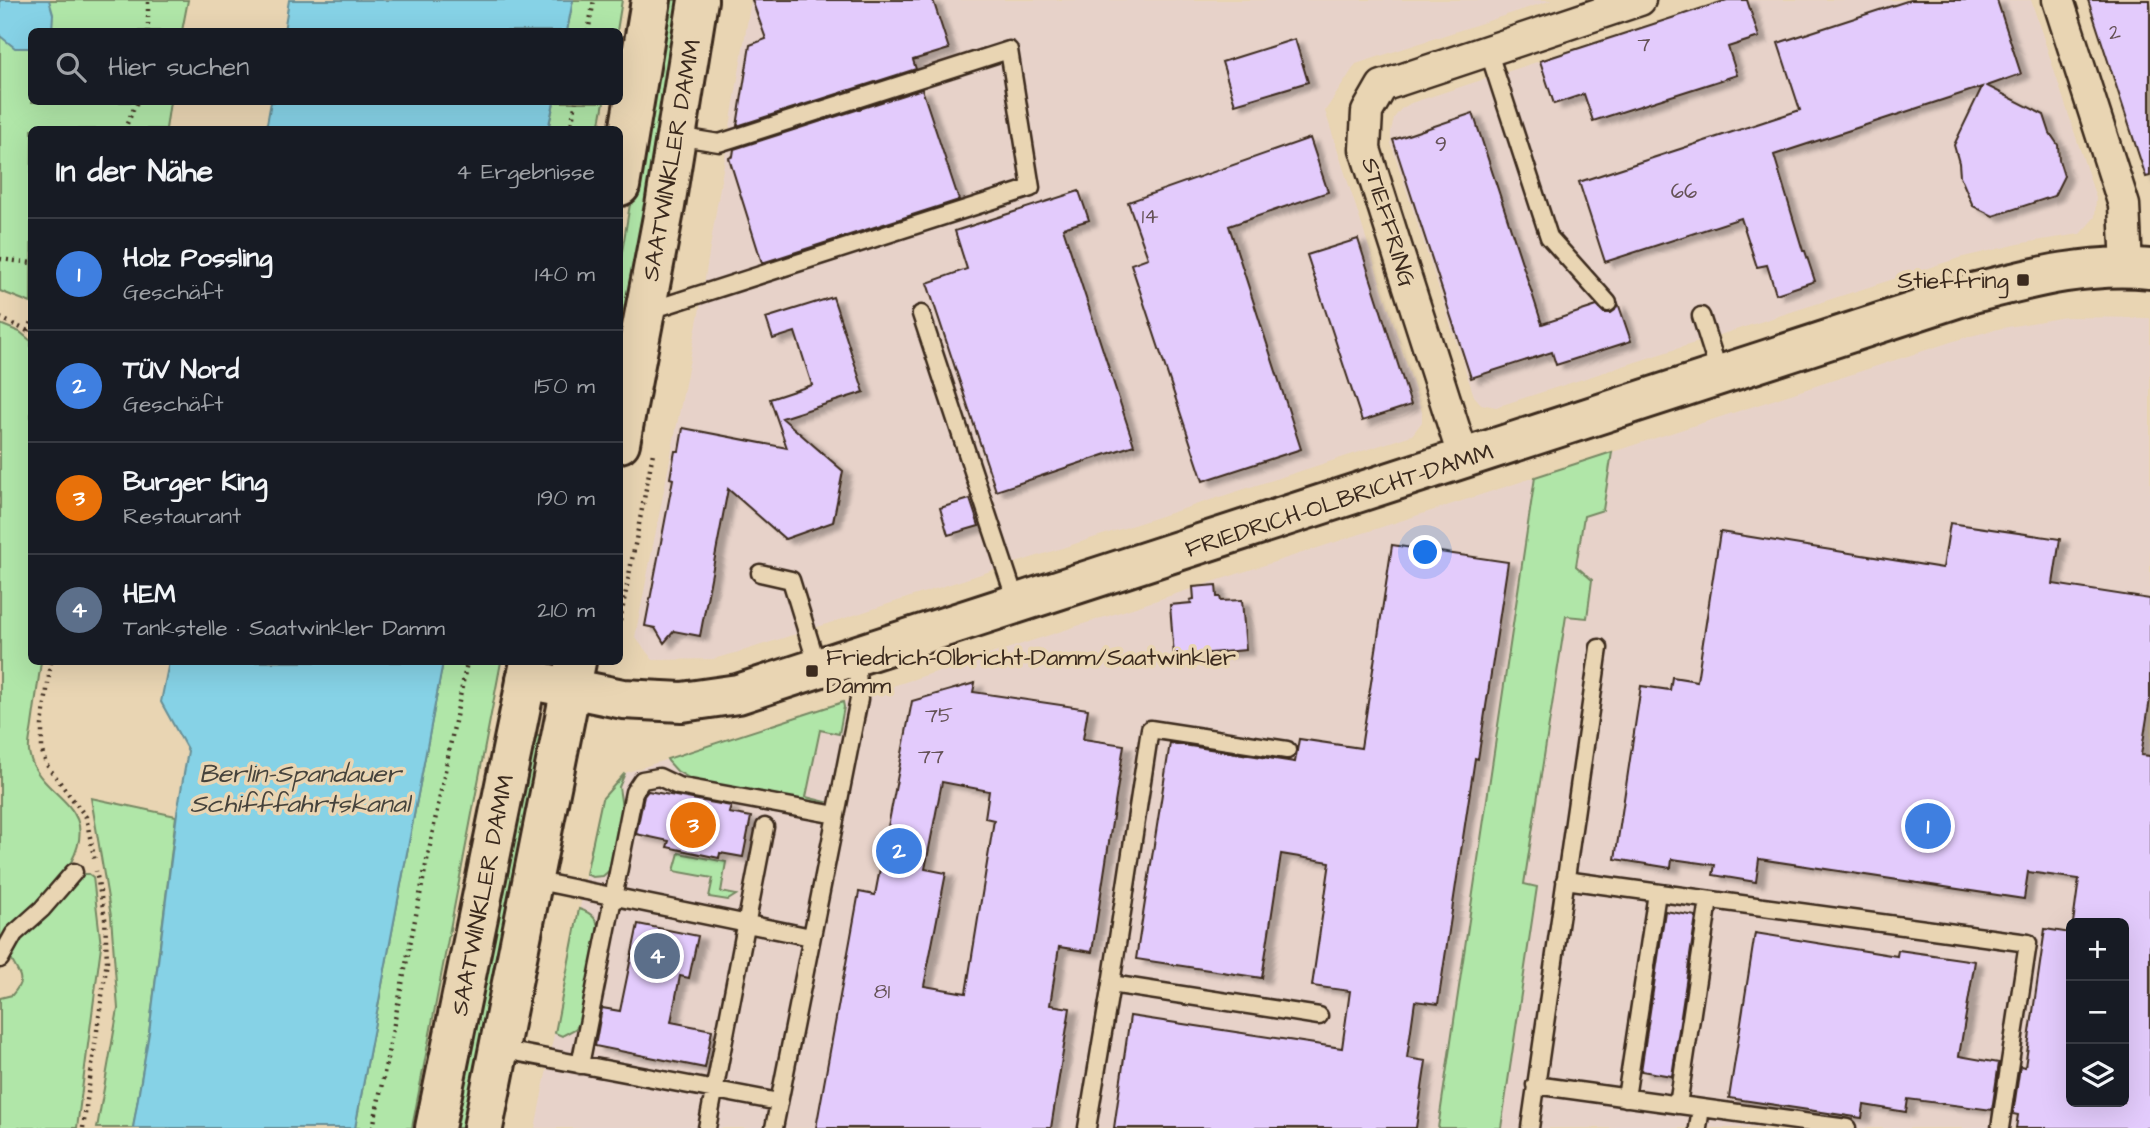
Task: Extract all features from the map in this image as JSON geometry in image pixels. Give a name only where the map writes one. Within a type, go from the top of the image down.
[{"type":"street","name":"SAATWINKLER DAMM","points":[[623,168],[651,0]]},
{"type":"street","name":"SAATWINKLER DAMM","points":[[623,427],[698,0]]},
{"type":"street","name":"STIEFFRING","points":[[1464,459],[1365,149],[1367,111],[1382,86],[1640,0]]},
{"type":"street","points":[[2058,0],[2124,205],[2138,268]]},
{"type":"street","name":"FRIEDRICH-OLBRICHT-DAMM","points":[[528,670],[573,675],[624,699],[682,702],[738,694],[1969,294],[2065,272],[2138,268]]},
{"type":"street","name":"SAATWINKLER DAMM","points":[[435,1128],[528,670]]},
{"type":"street","name":"SAATWINKLER DAMM","points":[[483,1128],[573,675]]},
{"type":"lane","points":[[645,312],[1031,188],[1009,50],[719,142],[676,136]]},
{"type":"lane","points":[[1488,50],[1549,237],[1608,303]]},
{"type":"lane","points":[[921,314],[1017,604]]},
{"type":"lane","points":[[1700,316],[1720,376]]},
{"type":"lane","points":[[760,573],[790,580],[818,668]]},
{"type":"lane","points":[[1530,1128],[1599,648]]},
{"type":"lane","points":[[774,1128],[859,699],[856,657]]},
{"type":"lane","points":[[1087,1128],[1150,729],[1287,750]]},
{"type":"lane","points":[[580,1065],[634,792],[642,780],[659,777],[678,786],[836,815]]},
{"type":"lane","points":[[707,1128],[765,827]]},
{"type":"lane","points":[[0,960],[14,934],[42,909],[74,872]]},
{"type":"lane","points":[[533,880],[811,937]]},
{"type":"lane","points":[[1565,880],[2028,943],[2000,1128]]},
{"type":"lane","points":[[1626,1098],[1657,893]]},
{"type":"lane","points":[[1678,1105],[1709,900]]},
{"type":"lane","points":[[1111,984],[1319,1016]]},
{"type":"lane","points":[[499,1049],[779,1102]]},
{"type":"lane","points":[[1535,1086],[1701,1108],[1740,1121],[1847,1128]]},
{"type":"lane","points":[[1698,1128],[1701,1108]]},
{"type":"path","points":[[148,0],[148,28]]},
{"type":"path","points":[[590,28],[594,0]]},
{"type":"path","points":[[126,126],[135,105]]},
{"type":"path","points":[[571,126],[575,105]]},
{"type":"path","points":[[0,259],[28,262]]},
{"type":"path","points":[[0,318],[28,331]]},
{"type":"path","points":[[51,665],[42,725],[42,751],[46,764],[86,817],[107,939],[107,961],[83,1128]]},
{"type":"path","points":[[373,1128],[466,665]]},
{"type":"shaded area","points":[[751,0],[1552,0],[1356,64],[1325,111],[1422,412],[1422,422],[1412,435],[746,650],[713,659],[653,660],[635,637],[700,308]]},
{"type":"shaded area","points":[[1727,0],[2031,0],[2096,198],[2095,217],[2080,234],[2023,243],[1959,258],[1496,407],[1481,404],[1474,396],[1391,143],[1394,118],[1401,109],[1411,103]]},
{"type":"shaded area","points":[[2065,317],[2150,318],[2150,1128],[535,1128],[602,799],[625,773],[1963,338]]},
{"type":"green space","points":[[0,0],[188,0],[183,28],[28,28],[28,105],[170,105],[166,126],[28,126],[28,302],[0,291]]},
{"type":"green space","points":[[573,0],[622,0],[617,28],[568,28]]},
{"type":"green space","points":[[664,0],[686,0],[623,363],[623,246]]},
{"type":"green space","points":[[553,105],[603,105],[600,126],[549,126]]},
{"type":"green space","points":[[0,324],[20,332],[28,339],[28,665],[41,665],[29,752],[34,767],[43,780],[74,813],[79,826],[79,842],[64,874],[0,941]]},
{"type":"green space","points":[[1612,452],[1603,510],[1584,516],[1576,566],[1592,580],[1587,618],[1566,616],[1524,884],[1537,887],[1501,1128],[1438,1128],[1535,477]]},
{"type":"green space","points":[[442,665],[500,665],[412,1128],[355,1128]]},
{"type":"green space","points":[[843,702],[839,734],[820,730],[806,797],[826,802],[823,804],[810,805],[698,783],[677,771],[667,759]]},
{"type":"green space","points":[[528,734],[548,738],[469,1128],[455,1128],[467,1067],[466,1041]]},
{"type":"green space","points":[[625,773],[619,787],[623,815],[611,869],[603,876],[592,877],[586,874],[602,799]]},
{"type":"green space","points":[[91,798],[176,816],[149,1033],[133,1128],[97,1128],[118,1009],[111,916]]},
{"type":"green space","points":[[679,853],[726,862],[721,892],[736,895],[728,900],[709,897],[713,878],[674,871]]},
{"type":"green space","points":[[81,874],[93,877],[101,946],[77,1128],[0,1128],[0,998],[12,995],[20,983],[20,975],[10,956],[15,943]]},
{"type":"green space","points":[[579,909],[594,918],[600,934],[583,1019],[575,1029],[562,1036],[555,1033]]},
{"type":"water","points":[[0,0],[49,0],[53,14],[52,28],[28,28],[28,48],[15,48],[0,36]]},
{"type":"water","points":[[289,0],[573,0],[568,28],[284,28]]},
{"type":"water","points":[[270,105],[553,105],[549,126],[267,126]]},
{"type":"water","name":"Berlin-Spandauer Schifffahrtskanal","points":[[168,665],[442,665],[355,1128],[133,1128],[149,1033],[177,813],[188,751],[161,702]]},
{"type":"building","points":[[752,0],[933,0],[949,49],[913,60],[916,69],[737,126],[750,45],[766,39]]},
{"type":"building","points":[[1727,0],[1747,0],[1759,37],[1728,47],[1737,75],[1593,121],[1584,94],[1554,104],[1540,61]]},
{"type":"building","points":[[1910,0],[1997,0],[2021,74],[1987,86],[2044,115],[2050,133],[2058,145],[2064,176],[2054,196],[1993,216],[1973,206],[1960,176],[1954,145],[1982,87],[1774,155],[1803,251],[1815,281],[1776,294],[1767,265],[1757,267],[1741,218],[1605,262],[1579,182],[1800,110],[1778,43]]},
{"type":"building","points":[[2088,0],[2150,0],[2150,176],[2146,177]]},
{"type":"building","points":[[1295,39],[1308,82],[1235,104],[1222,62]]},
{"type":"building","points":[[922,89],[959,200],[762,263],[729,158],[733,156],[734,149]]},
{"type":"building","points":[[1473,113],[1542,324],[1597,306],[1604,313],[1611,313],[1618,303],[1631,341],[1556,365],[1552,352],[1471,378],[1393,140]]},
{"type":"building","points":[[1310,138],[1328,192],[1229,226],[1301,449],[1203,481],[1131,264],[1148,258],[1128,202]]},
{"type":"building","points":[[1079,191],[1089,220],[1063,228],[1134,445],[996,491],[927,283],[967,269],[955,231]]},
{"type":"building","points":[[1358,239],[1411,405],[1362,421],[1307,255]]},
{"type":"building","points":[[833,297],[864,392],[782,418],[843,471],[833,522],[785,539],[728,489],[700,636],[674,631],[664,643],[655,628],[645,626],[673,479],[670,478],[675,451],[679,451],[683,428],[787,448],[770,399],[812,385],[795,332],[773,339],[766,318]]},
{"type":"building","points":[[970,499],[979,526],[948,535],[940,508]]},
{"type":"building","points":[[1950,523],[2060,539],[2053,584],[2150,599],[2150,699],[2141,755],[2150,756],[2150,1128],[2016,1128],[2018,1115],[2013,1114],[2020,1066],[2025,1067],[2045,929],[2066,932],[2066,1107],[2129,1107],[2129,918],[2074,918],[2079,879],[2028,872],[2024,899],[1759,859],[1756,882],[1713,875],[1715,865],[1672,859],[1671,868],[1615,859],[1641,686],[1670,690],[1672,677],[1697,681],[1720,532],[1943,568]]},
{"type":"building","points":[[1392,545],[1508,562],[1438,1004],[1415,1001],[1407,1058],[1426,1061],[1416,1128],[1114,1128],[1130,1016],[1342,1048],[1350,991],[1312,986],[1330,862],[1281,854],[1262,978],[1136,959],[1170,743],[1295,762],[1299,739],[1361,748]]},
{"type":"building","points":[[1216,585],[1217,597],[1220,597],[1221,601],[1242,600],[1246,650],[1174,656],[1170,605],[1191,603],[1190,600],[1194,599],[1193,587]]},
{"type":"building","points":[[975,683],[973,692],[1088,709],[1083,739],[1124,745],[1092,952],[1059,947],[1050,1005],[1070,1008],[1051,1128],[816,1128],[859,892],[875,895],[912,701]],"holes":[[[942,782],[989,791],[985,818],[994,820],[966,993],[924,986],[946,873],[925,869]]]},
{"type":"building","points":[[648,791],[731,806],[729,813],[751,817],[743,857],[720,853],[719,858],[667,847],[669,841],[636,834],[644,796]]},
{"type":"building","points":[[1665,911],[1696,916],[1672,1076],[1641,1071]]},
{"type":"building","points":[[638,924],[698,936],[689,978],[680,976],[671,1022],[712,1030],[705,1068],[595,1046],[602,1008],[620,1011]]},
{"type":"building","points":[[1755,933],[1897,956],[1898,950],[1975,961],[1959,1056],[1999,1063],[1992,1110],[1908,1099],[1906,1112],[1864,1105],[1862,1118],[1729,1098]]},
{"type":"place","name":"Stieffring","points":[[2023,280]]},
{"type":"place","name":"Friedrich-Olbricht-Damm/Saatwinkler Damm","points":[[812,671]]},
{"type":"place","name":"Burger King","points":[[693,825]]},
{"type":"place","name":"Holz Possling","points":[[1928,826]]},
{"type":"place","name":"TÜV Nord","points":[[899,851]]},
{"type":"place","name":"HEM","points":[[657,956]]}]
